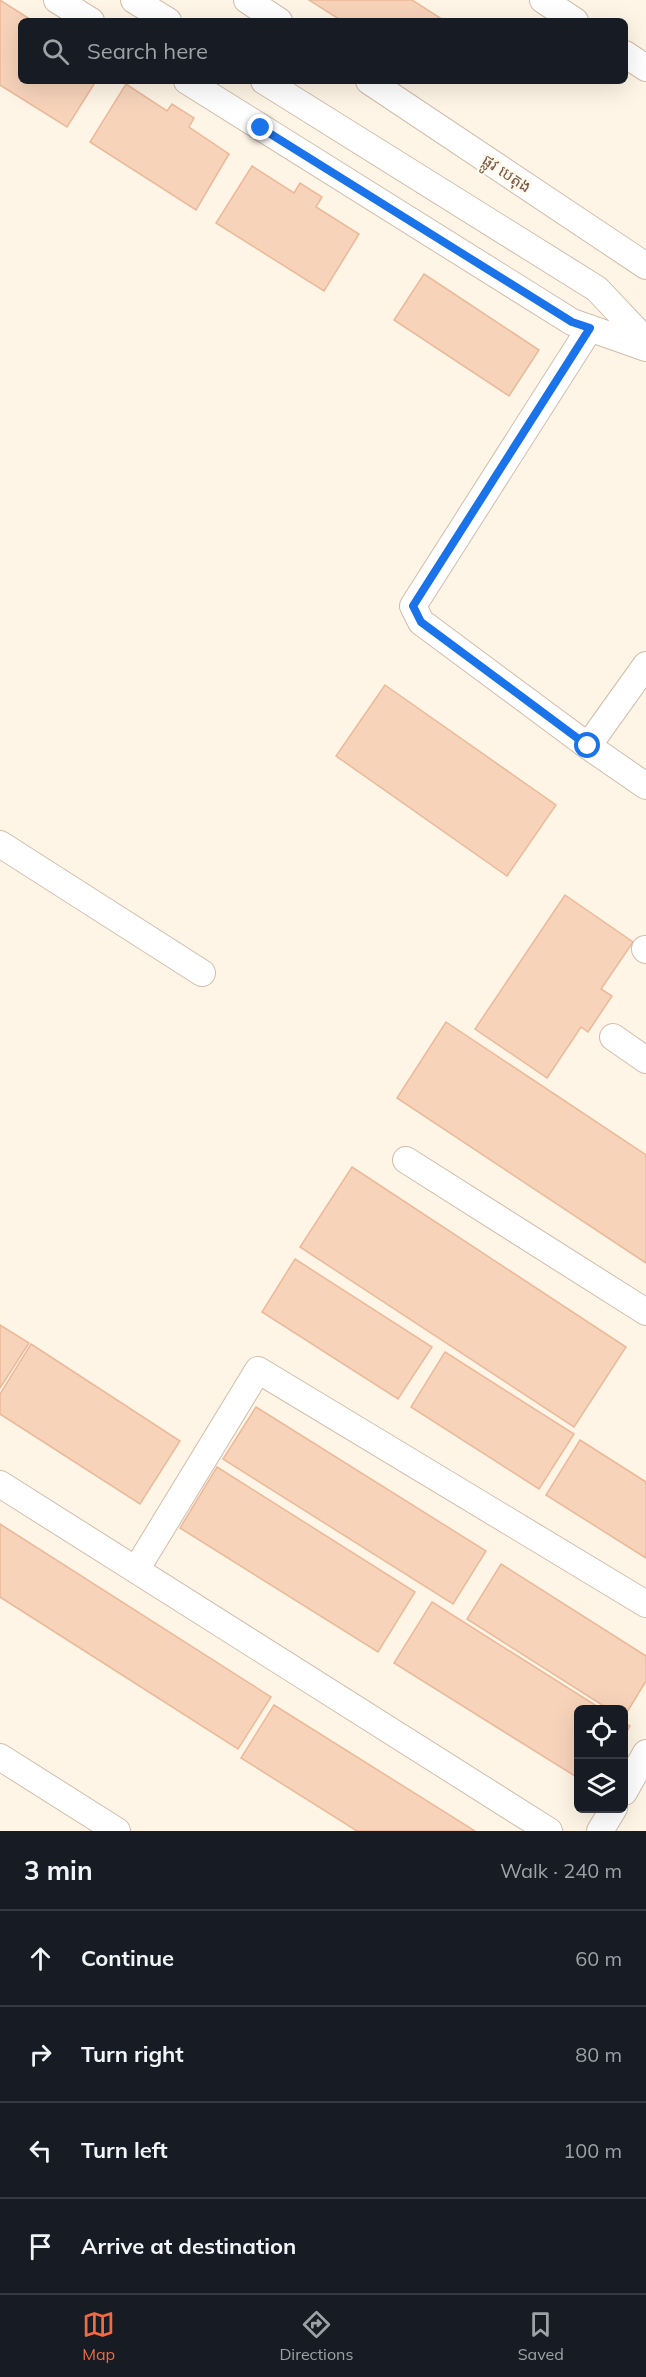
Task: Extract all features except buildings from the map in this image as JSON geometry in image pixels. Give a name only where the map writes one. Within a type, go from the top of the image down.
[{"type":"street","points":[[57,0],[86,18]]},
{"type":"street","points":[[134,0],[163,18]]},
{"type":"street","points":[[247,0],[274,18]]},
{"type":"street","points":[[543,0],[570,18]]},
{"type":"street","points":[[628,56],[646,68]]},
{"type":"street","points":[[192,84],[572,322],[646,348]]},
{"type":"street","name":"ផ្លូវ បេតុង","points":[[373,84],[646,266]]},
{"type":"street","points":[[261,128],[273,87],[597,289],[646,341]]},
{"type":"street","points":[[590,328],[413,606],[421,622],[588,746],[646,786]]},
{"type":"street","points":[[588,746],[646,665]]},
{"type":"street","points":[[0,844],[202,973]]},
{"type":"street","points":[[613,1037],[646,1060]]},
{"type":"street","points":[[406,1160],[646,1312]]},
{"type":"street","points":[[136,1570],[258,1370],[646,1604]]},
{"type":"street","points":[[0,1484],[549,1831]]},
{"type":"street","points":[[628,1785],[646,1753]]},
{"type":"street","points":[[0,1757],[117,1831]]},
{"type":"street","points":[[600,1831],[611,1813]]},
{"type":"route","points":[[261,128],[572,322],[590,328],[413,606],[421,622],[588,746]]}]
